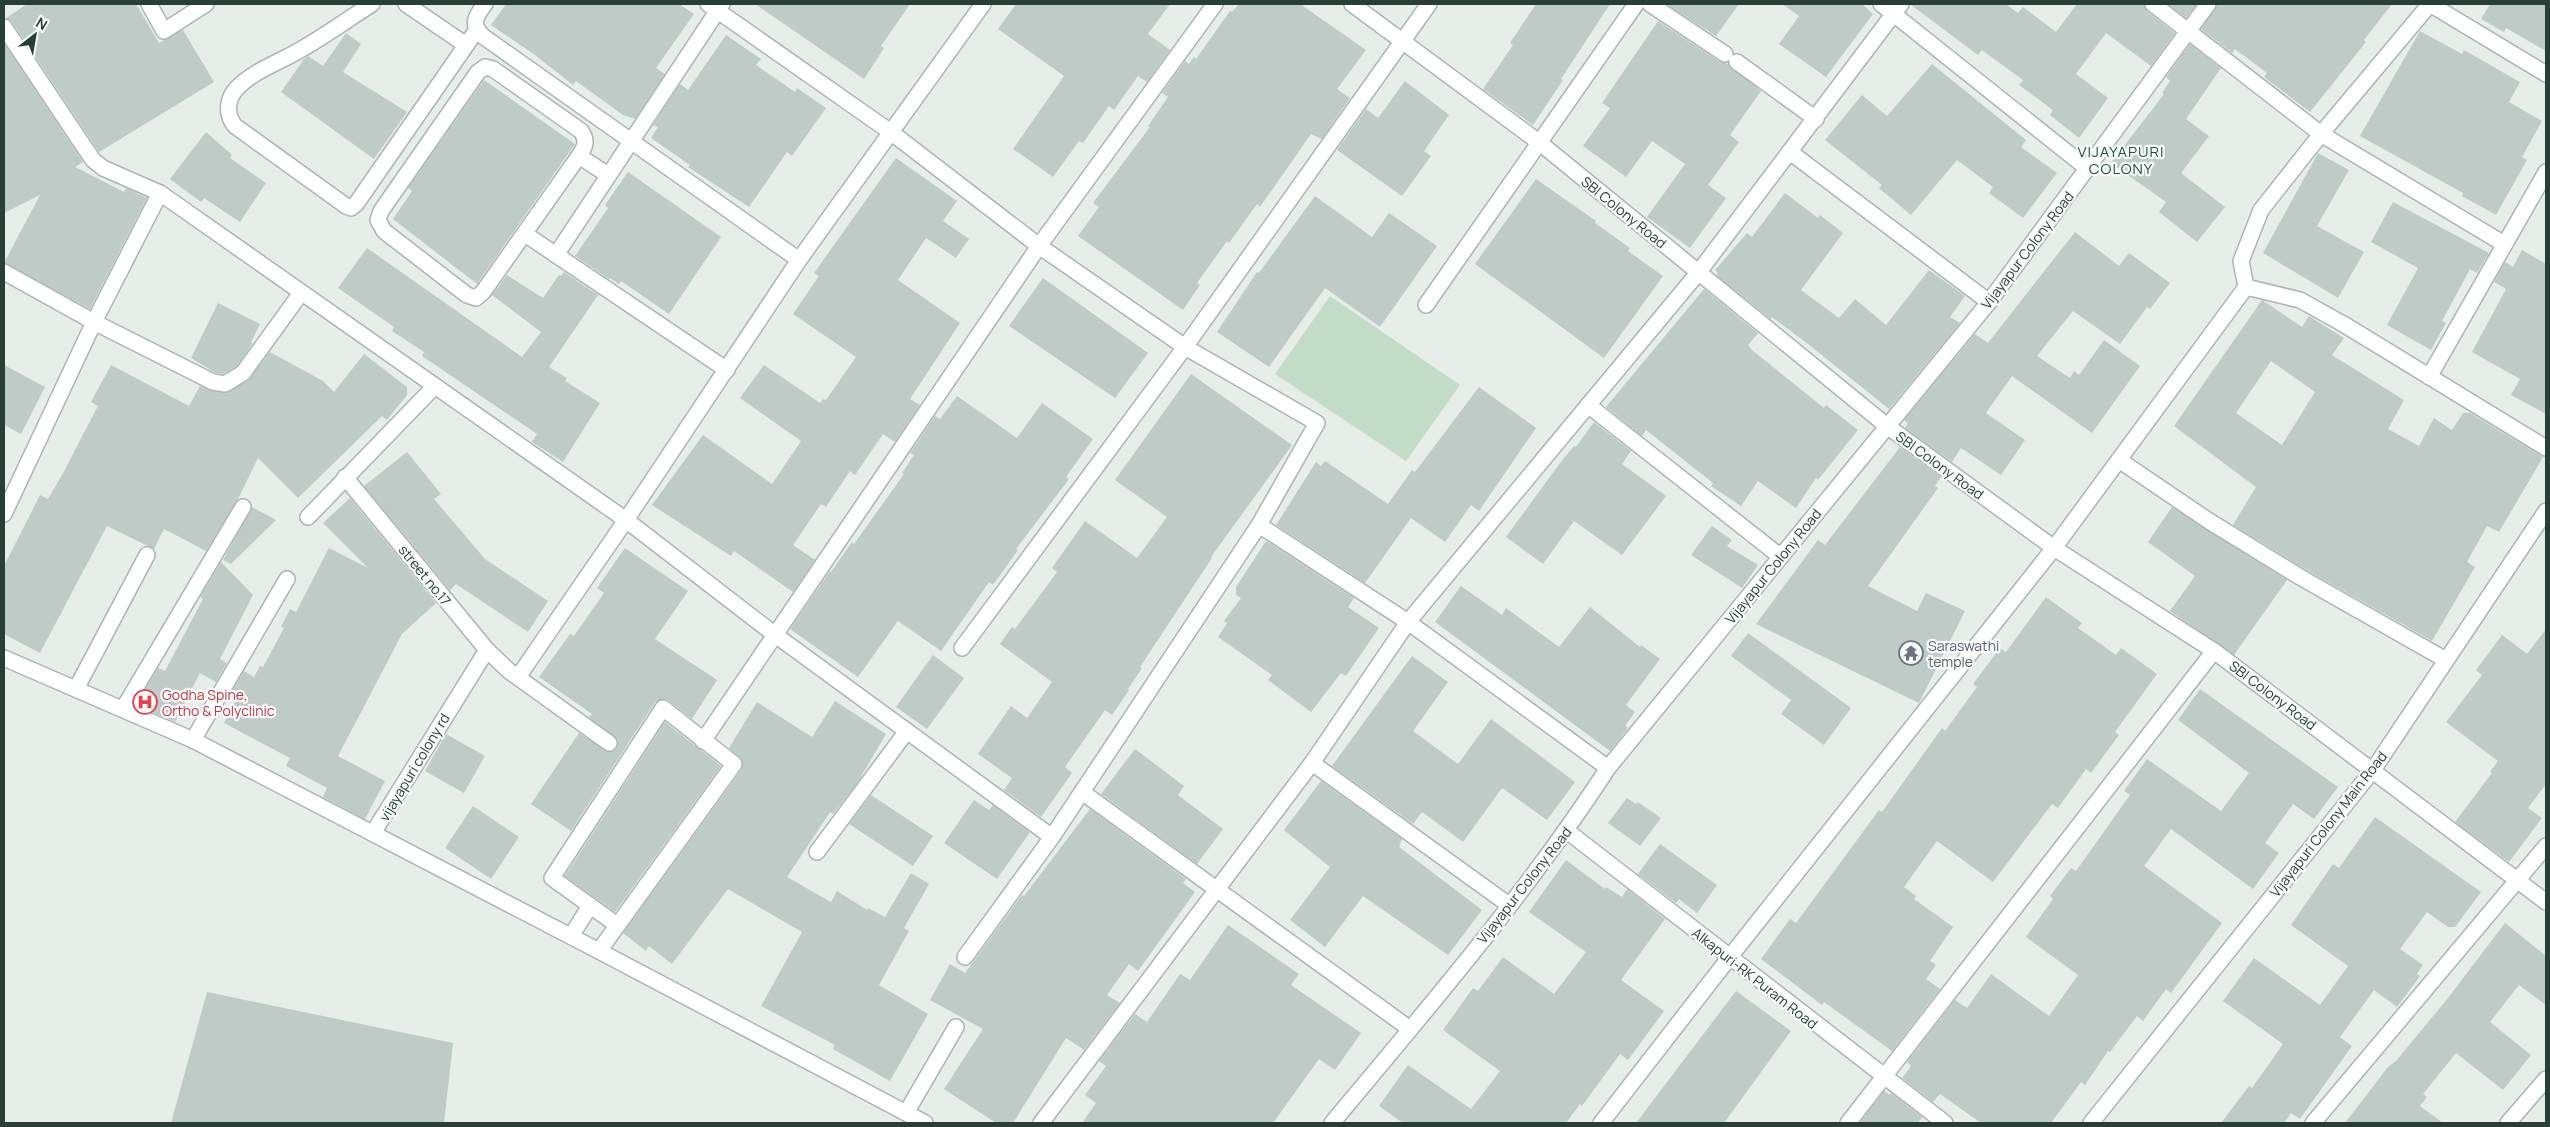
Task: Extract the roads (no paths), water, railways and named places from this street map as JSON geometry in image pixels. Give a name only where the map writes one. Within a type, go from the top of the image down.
[{"type":"street","points":[[149,4],[164,31],[206,4]]},
{"type":"street","points":[[372,4],[302,48],[249,78],[236,89],[228,109],[228,118],[235,126],[351,208],[356,204],[476,31]]},
{"type":"street","points":[[406,4],[466,45]]},
{"type":"street","points":[[485,4],[475,17],[476,31],[799,260]]},
{"type":"street","points":[[513,674],[626,520],[799,260],[983,4]]},
{"type":"street","points":[[703,740],[1038,246],[1215,4]]},
{"type":"street","name":"SBI Colony Road","points":[[1352,4],[1402,43],[1540,143],[1887,426],[2054,548],[2214,651],[2546,902]]},
{"type":"street","points":[[962,648],[1185,347],[1429,4]]},
{"type":"street","points":[[1426,305],[1636,4]]},
{"type":"street","points":[[1650,4],[1731,58],[1816,119]]},
{"type":"street","points":[[1881,4],[1898,9],[2088,169]]},
{"type":"street","points":[[2153,4],[2321,134],[2504,244]]},
{"type":"street","name":"Vijayapur Colony Road","points":[[1332,1123],[1410,1029],[1567,831],[1608,768],[1989,302],[2208,4]]},
{"type":"street","points":[[1601,1123],[1729,958],[2054,548],[2246,287],[2241,261],[2261,210],[2321,134],[2430,4],[2546,74]]},
{"type":"street","points":[[556,255],[632,140],[716,6],[868,118],[892,133],[1038,246],[1185,347],[1317,423],[1259,525],[1052,837],[965,957]]},
{"type":"street","points":[[1041,1123],[1312,763],[1408,622],[1698,273],[1898,9]]},
{"type":"street","points":[[4,27],[93,160],[103,168],[160,193],[626,520],[774,634],[1052,837]]},
{"type":"street","points":[[485,67],[493,69],[581,131],[586,138],[585,147],[579,156],[483,292],[476,298],[467,295],[384,231],[378,220],[382,211],[478,72],[485,67]]},
{"type":"street","points":[[1790,152],[1989,302]]},
{"type":"street","points":[[579,156],[608,175]]},
{"type":"street","points":[[2429,377],[2546,172]]},
{"type":"street","points":[[4,514],[94,322],[160,193]]},
{"type":"street","points":[[525,234],[727,370]]},
{"type":"street","points":[[4,272],[94,322],[213,382],[225,384],[244,373],[301,293]]},
{"type":"street","points":[[2246,287],[2300,300],[2345,325],[2546,448]]},
{"type":"street","points":[[308,516],[435,386]]},
{"type":"street","points":[[1588,406],[1781,557]]},
{"type":"street","points":[[2119,460],[2226,532],[2446,660]]},
{"type":"street","name":"street no.17","points":[[345,477],[487,650],[513,674],[609,743]]},
{"type":"street","points":[[123,709],[243,507]]},
{"type":"street","name":"Vijayapuri Colony Main Road","points":[[2091,1123],[2373,770],[2546,511]]},
{"type":"street","points":[[1259,525],[1408,622],[1608,768]]},
{"type":"street","points":[[76,690],[147,555]]},
{"type":"street","points":[[193,740],[287,579]]},
{"type":"street","name":"vijayapuri colony rd","points":[[374,833],[454,700],[487,650]]},
{"type":"street","points":[[1848,1123],[2214,651]]},
{"type":"street","points":[[4,658],[193,740],[599,950],[925,1123]]},
{"type":"street","points":[[599,950],[734,764],[663,708],[552,878],[617,925]]},
{"type":"street","points":[[817,852],[907,731]]},
{"type":"street","points":[[1312,763],[1509,905]]},
{"type":"street","points":[[1082,792],[1410,1029]]},
{"type":"street","name":"Alkapuri-RK Puram Road","points":[[1567,831],[1945,1123]]},
{"type":"street","points":[[2313,1123],[2546,846]]},
{"type":"street","points":[[571,936],[590,906]]},
{"type":"street","points":[[906,1113],[956,1027]]},
{"type":"street","points":[[2508,1123],[2546,1079]]},
{"type":"place","name":"Saraswathi temple","points":[[1911,653]]},
{"type":"place","name":"Godha Spine, Ortho & Polyclinic","points":[[145,702]]},
{"type":"district","name":"VIJAYAPURI COLONY","points":[[2121,160]]}]
